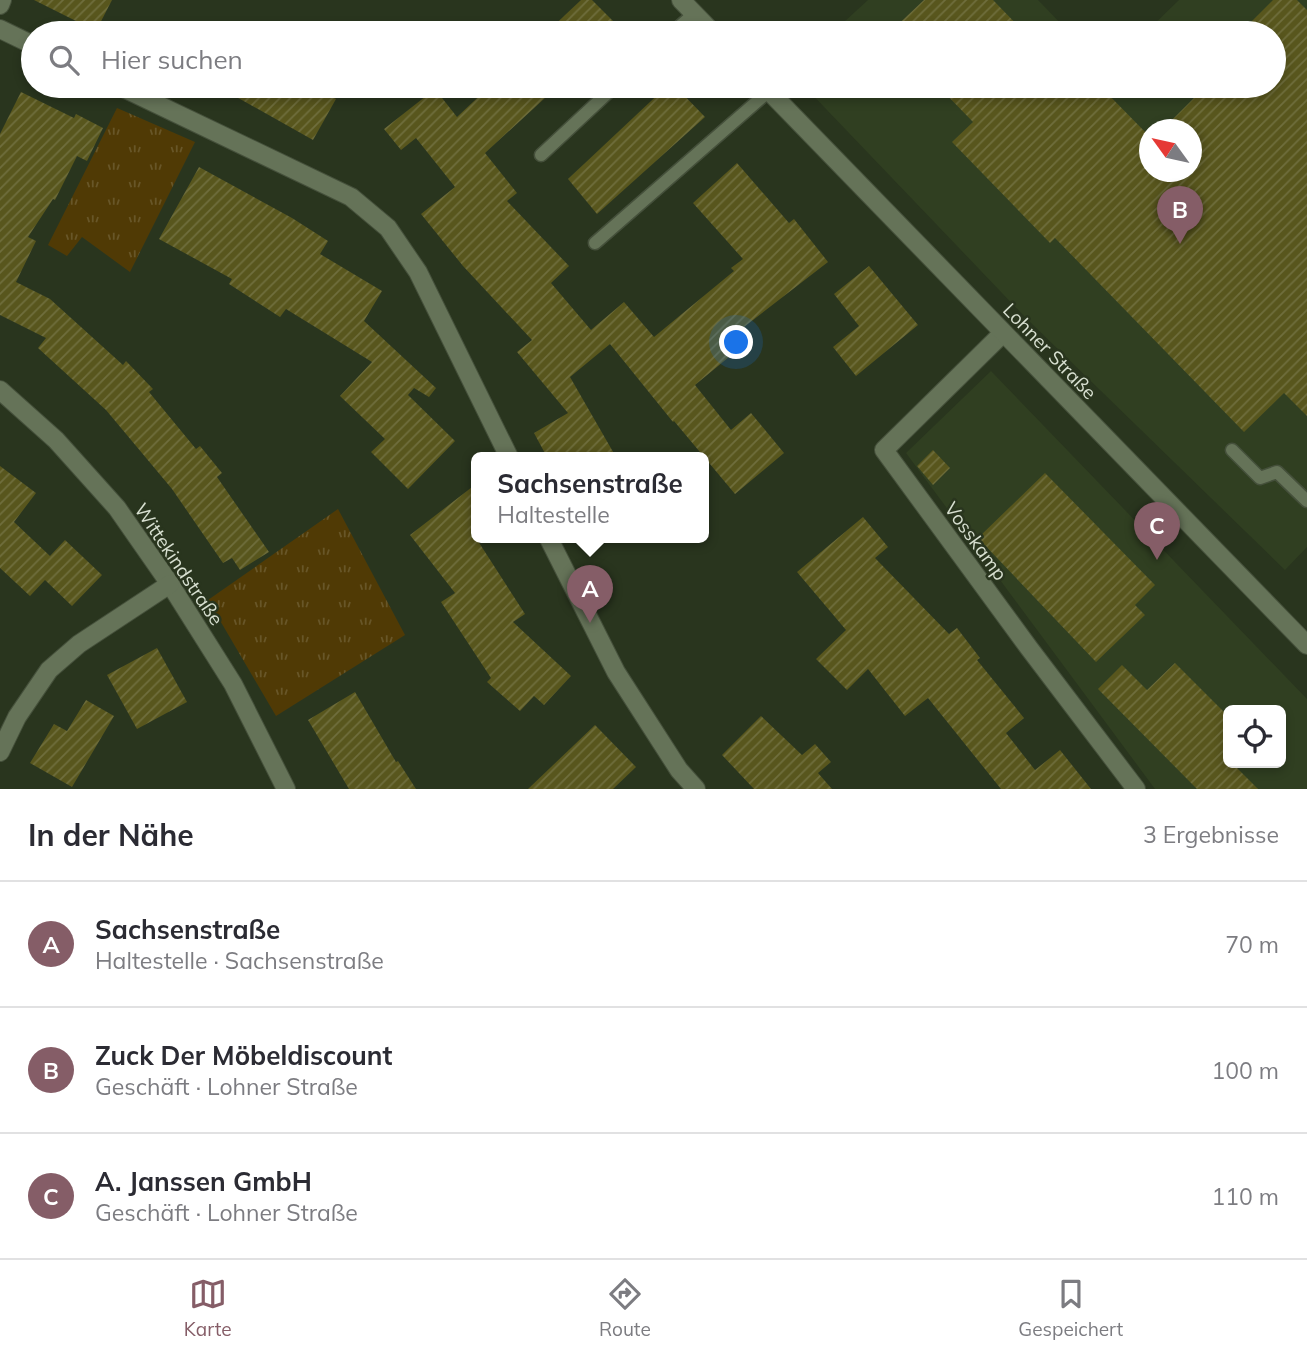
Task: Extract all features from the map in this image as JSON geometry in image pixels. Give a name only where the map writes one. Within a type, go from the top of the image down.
[{"type":"street","points":[[0,5],[2,0]]},
{"type":"street","points":[[681,0],[701,21]]},
{"type":"street","points":[[0,29],[21,39]]},
{"type":"street","points":[[144,98],[351,197],[388,228],[418,272],[507,452]]},
{"type":"street","name":"Lohner Straße","points":[[775,98],[1307,645]]},
{"type":"street","name":"Vosskamp","points":[[1003,333],[884,450],[1136,789]]},
{"type":"street","name":"Wittekindstraße","points":[[0,390],[56,440],[117,508],[170,584],[233,684],[286,789]]},
{"type":"street","points":[[551,543],[616,672],[680,770],[696,789]]},
{"type":"street","points":[[0,752],[17,717],[49,670],[79,644],[170,584]]},
{"type":"lane","points":[[686,21],[694,14]]},
{"type":"lane","points":[[541,155],[602,98]]},
{"type":"lane","points":[[595,243],[756,98]]},
{"type":"lane","points":[[1232,450],[1260,478],[1277,472],[1307,501]]},
{"type":"shaded area","points":[[868,0],[1038,0],[1058,21],[845,21]]},
{"type":"shaded area","points":[[1179,0],[1307,0],[1307,547],[1285,570],[1026,318],[815,98],[1286,98],[1286,21],[1157,21]]},
{"type":"shaded area","points":[[991,371],[1307,699],[1307,789],[1155,789],[906,453]]},
{"type":"green space","points":[[117,108],[195,142],[130,272],[82,237],[67,256],[48,245]]},
{"type":"green space","points":[[338,509],[405,635],[276,716],[208,600]]},
{"type":"building","points":[[34,0],[112,0],[101,21],[76,21]]},
{"type":"building","points":[[581,0],[592,0],[613,21],[559,21]]},
{"type":"building","points":[[924,0],[993,0],[1013,21],[902,21]]},
{"type":"building","points":[[1273,0],[1297,0],[1307,10],[1307,416],[1284,393],[1244,432],[1055,238],[1050,243],[952,142],[973,122],[950,98],[1112,98],[1139,126],[1139,182],[1202,182],[1202,119],[1173,119],[1194,98],[1286,98],[1286,21],[1252,21]]},
{"type":"building","points":[[21,92],[21,98],[33,98],[74,118],[76,114],[103,128],[87,161],[77,156],[55,200],[53,199],[28,237],[36,241],[16,282],[50,299],[123,365],[126,361],[153,389],[149,392],[196,449],[200,446],[222,473],[217,477],[269,552],[240,570],[232,558],[223,563],[172,489],[106,410],[38,348],[46,338],[0,315],[0,134]]},
{"type":"building","points":[[238,98],[336,99],[313,140]]},
{"type":"building","points":[[424,98],[442,98],[457,117],[477,98],[545,98],[485,153],[517,193],[507,201],[569,266],[551,283],[591,330],[624,302],[654,337],[734,271],[731,268],[743,259],[693,203],[737,163],[789,223],[794,219],[828,262],[744,327],[752,338],[695,385],[731,430],[751,413],[784,453],[735,494],[709,463],[709,452],[700,452],[610,344],[570,377],[613,452],[544,452],[534,433],[568,413],[517,352],[532,340],[463,266],[421,214],[455,187],[416,138],[401,150],[384,129]]},
{"type":"building","points":[[654,98],[687,98],[705,117],[597,214],[568,179]]},
{"type":"building","points":[[199,167],[328,241],[320,254],[382,291],[364,321],[436,388],[429,397],[414,388],[408,395],[455,441],[408,489],[371,452],[385,439],[340,396],[372,362],[286,309],[280,317],[229,284],[232,279],[159,239]]},
{"type":"building","points":[[869,266],[918,325],[856,376],[833,347],[859,326],[834,294]]},
{"type":"building","points":[[933,450],[950,468],[933,485],[917,466]]},
{"type":"building","points":[[0,466],[36,493],[14,522],[50,556],[65,540],[102,575],[72,606],[45,580],[30,596],[0,568]]},
{"type":"building","points":[[1045,473],[1155,585],[1135,605],[1145,615],[1096,662],[978,538]]},
{"type":"building","points":[[471,488],[471,543],[479,543],[525,614],[513,622],[571,676],[544,705],[534,696],[520,711],[487,682],[491,678],[441,602],[455,593],[410,535]]},
{"type":"building","points":[[863,517],[888,547],[875,558],[949,634],[957,628],[980,658],[977,660],[1024,718],[1006,733],[1035,770],[1060,750],[1091,789],[1001,789],[928,698],[905,716],[868,669],[847,690],[816,659],[846,630],[797,572]]},
{"type":"building","points":[[157,648],[187,702],[137,729],[107,675]]},
{"type":"building","points":[[1175,663],[1223,711],[1223,768],[1237,768],[1258,789],[1197,789],[1098,689],[1122,665],[1147,690]]},
{"type":"building","points":[[355,692],[396,762],[398,761],[416,789],[349,789],[308,720]]},
{"type":"building","points":[[86,700],[114,716],[72,787],[30,763],[54,724],[67,731]]},
{"type":"building","points":[[761,716],[802,755],[815,744],[831,762],[818,773],[832,789],[754,789],[722,755]]},
{"type":"building","points":[[595,725],[636,767],[613,789],[528,789]]},
{"type":"place","name":"Zuck Der Möbeldiscount","points":[[1180,244]]},
{"type":"place","name":"A. Janssen GmbH","points":[[1157,560]]},
{"type":"place","name":"Sachsenstraße","points":[[590,623]]}]
